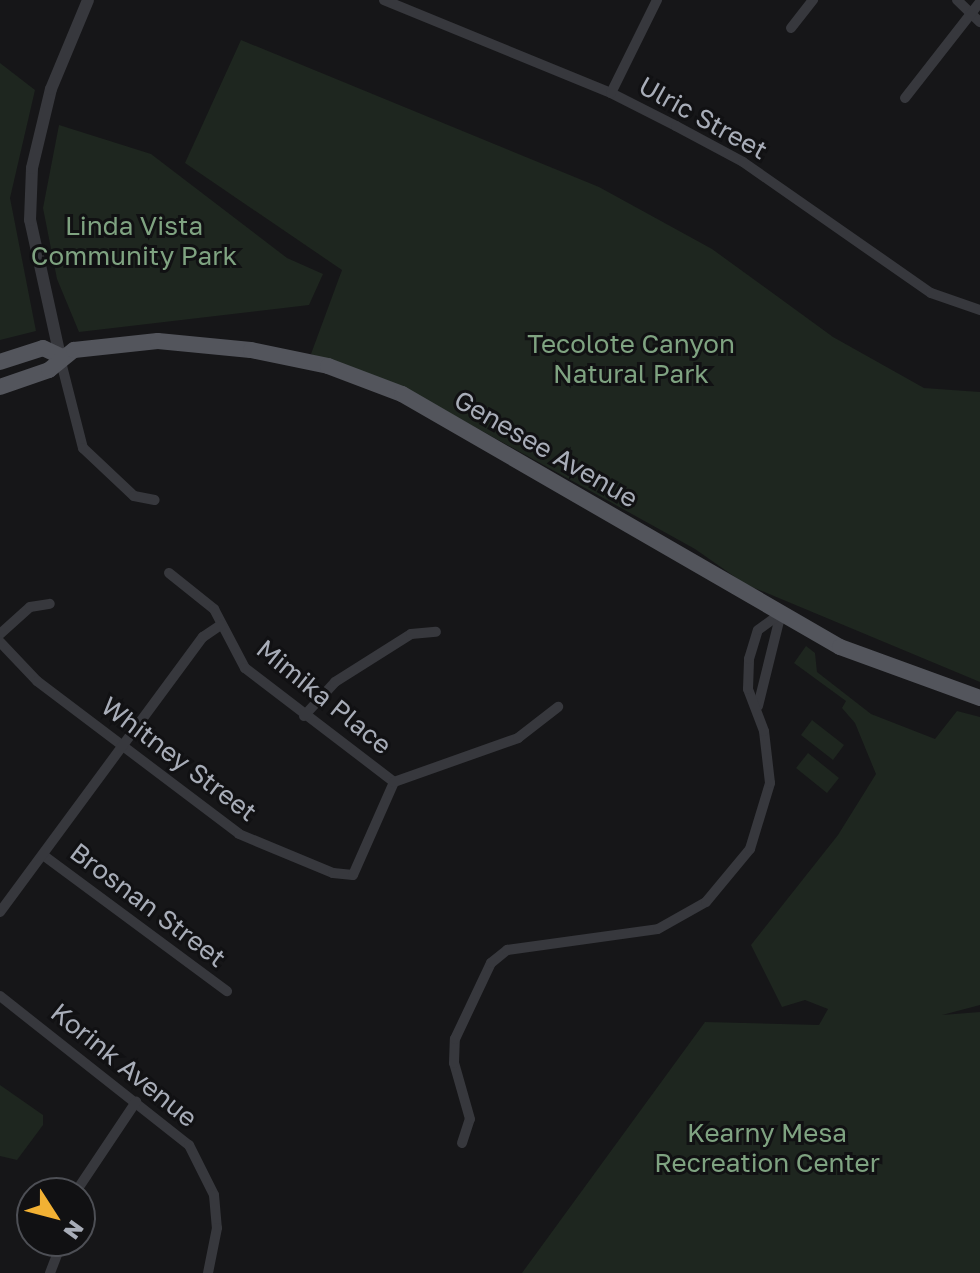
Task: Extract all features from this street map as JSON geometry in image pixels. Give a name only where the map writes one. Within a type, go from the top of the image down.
[{"type":"main road","name":"Genesee Avenue","points":[[0,387],[49,370],[60,356],[101,345],[158,341],[251,350],[328,366],[402,394],[781,613],[869,659],[980,698]]},
{"type":"main road","name":"Genesee Avenue","points":[[0,362],[43,348],[60,356]]},
{"type":"street","points":[[88,0],[51,89],[32,168],[30,220],[83,448],[134,496],[155,500]]},
{"type":"street","name":"Ulric Street","points":[[384,0],[611,93],[743,162],[931,293],[980,310]]},
{"type":"street","points":[[611,93],[657,0]]},
{"type":"street","points":[[791,28],[813,0]]},
{"type":"street","points":[[957,0],[980,22]]},
{"type":"street","points":[[905,98],[980,2]]},
{"type":"street","name":"Mimika Place","points":[[169,573],[214,609],[245,668],[394,782]]},
{"type":"street","points":[[0,634],[30,607],[50,604]]},
{"type":"street","points":[[462,1143],[470,1119],[454,1063],[455,1039],[491,963],[507,950],[658,929],[723,886],[750,849],[766,806],[768,757],[758,706],[748,689],[749,659],[758,630],[781,613]]},
{"type":"street","points":[[758,706],[781,613]]},
{"type":"street","points":[[0,912],[203,637],[221,625]]},
{"type":"street","points":[[304,716],[335,682],[411,634],[436,632]]},
{"type":"street","name":"Whitney Street","points":[[0,642],[37,681],[239,834],[353,875],[394,782]]},
{"type":"street","points":[[394,782],[518,738],[558,707]]},
{"type":"street","name":"Brosnan Street","points":[[43,855],[227,991]]},
{"type":"street","name":"Korink Avenue","points":[[0,996],[177,1132],[207,1174],[217,1228],[208,1273]]},
{"type":"street","points":[[86,1177],[136,1102]]},
{"type":"green space","name":"Tecolote Canyon Natural Park","points":[[241,40],[599,187],[712,249],[833,337],[924,388],[980,392],[980,682],[745,584],[695,549],[419,396],[311,354],[342,270],[185,163]]},
{"type":"green space","name":"Linda Vista Community Park","points":[[0,63],[35,90],[10,198],[36,331],[0,340]]},
{"type":"green space","name":"Linda Vista Community Park","points":[[59,125],[151,154],[287,258],[323,274],[309,305],[79,332],[57,279],[43,208]]},
{"type":"green space","name":"Kearny Mesa Recreation Center","points":[[806,646],[815,653],[817,672],[871,714],[935,739],[957,711],[980,717],[980,1005],[942,1015],[980,1012],[980,1273],[522,1273],[705,1022],[819,1025],[828,1009],[805,1000],[782,1007],[751,945],[838,835],[876,774],[855,723],[842,708],[846,701],[794,663]]},
{"type":"green space","points":[[812,720],[844,745],[833,760],[801,735]]},
{"type":"green space","points":[[808,753],[839,778],[827,793],[796,768]]},
{"type":"green space","points":[[0,1085],[43,1115],[43,1125],[17,1160],[0,1156]]}]
